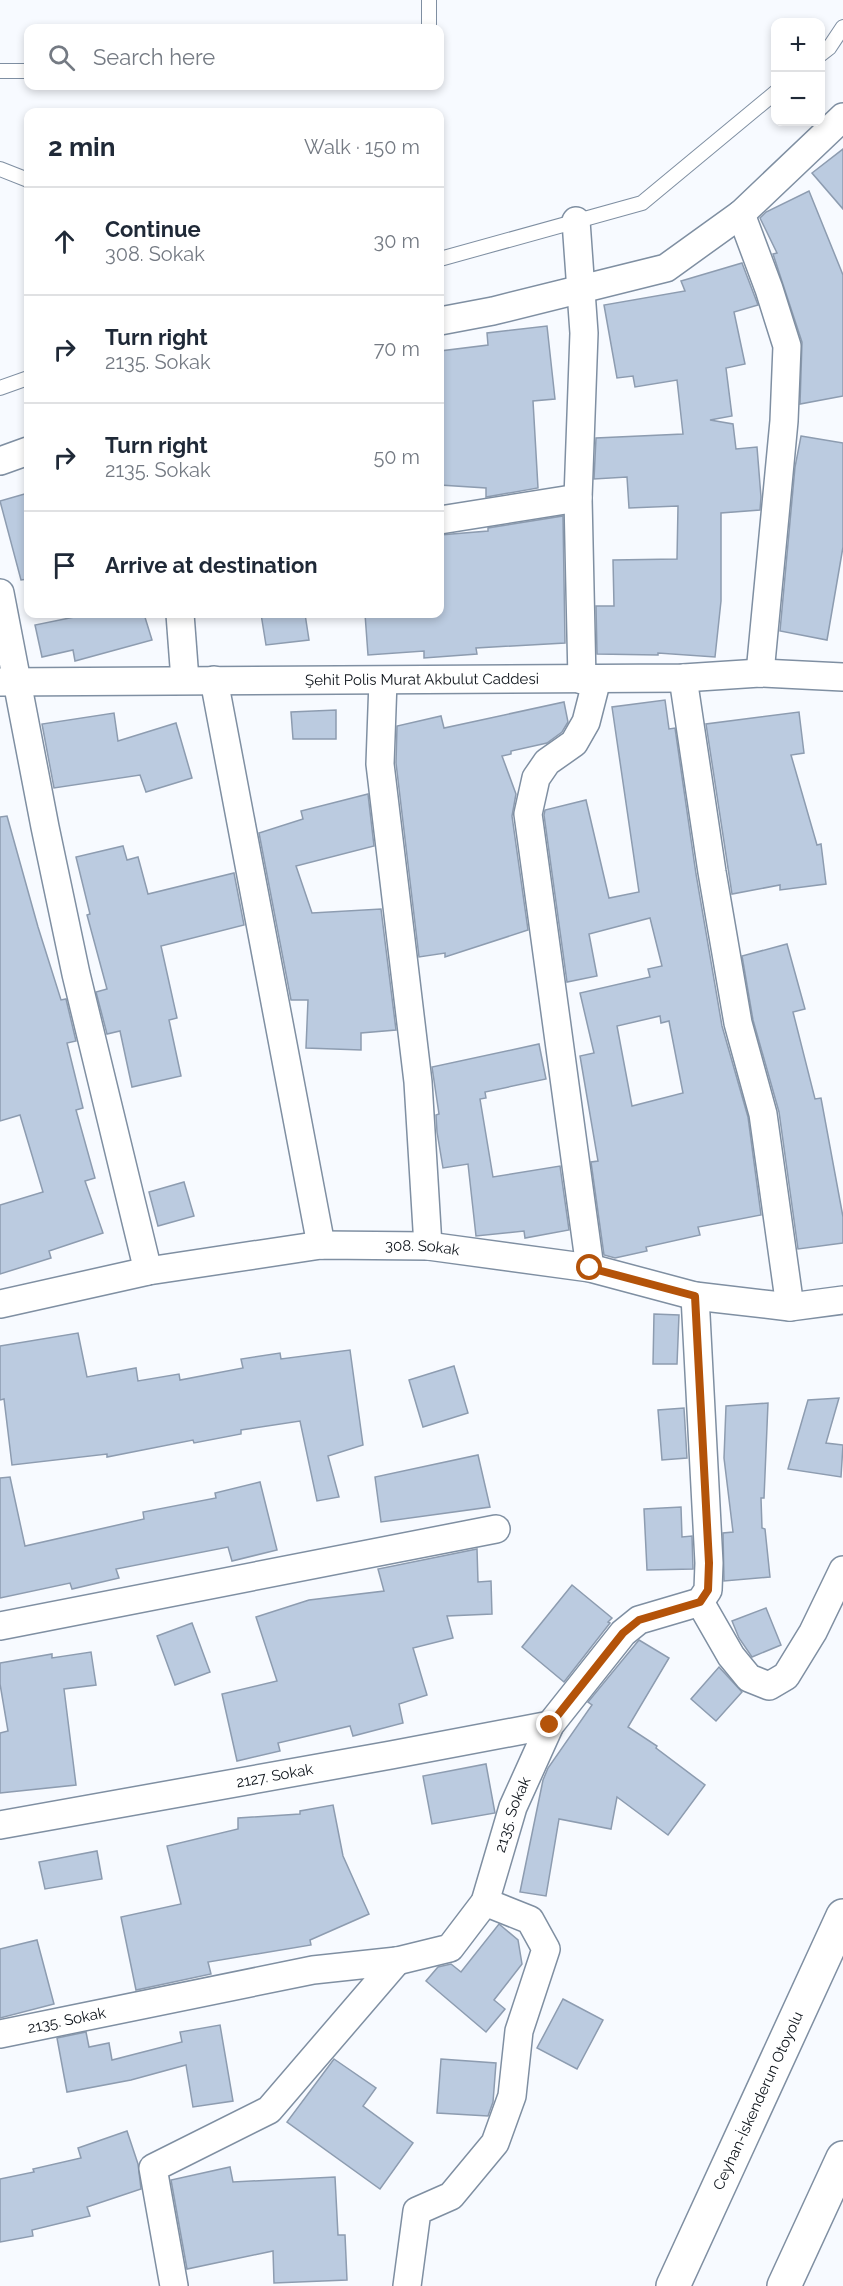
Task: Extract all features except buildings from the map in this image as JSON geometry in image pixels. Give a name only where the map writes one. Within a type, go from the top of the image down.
[{"type":"highway","name":"Ceyhan-İskenderun Otoyolu","points":[[673,2286],[843,1916]]},
{"type":"highway","points":[[784,2286],[843,2158]]},
{"type":"street","points":[[444,320],[666,268],[741,214],[843,117]]},
{"type":"street","points":[[741,214],[787,346],[784,421],[760,673]]},
{"type":"street","points":[[576,221],[584,333],[578,498],[590,679],[586,722],[574,743],[547,762],[536,778],[528,814],[590,1268]]},
{"type":"street","points":[[0,461],[24,453]]},
{"type":"street","points":[[444,519],[578,498]]},
{"type":"street","points":[[0,593],[9,682],[45,827],[76,974],[148,1271]]},
{"type":"street","points":[[180,618],[185,680]]},
{"type":"street","name":"Şehit Polis Murat Akbulut Caddesi","points":[[9,682],[683,678],[760,673],[843,677]]},
{"type":"street","points":[[683,678],[712,872],[738,1023],[763,1114],[790,1307]]},
{"type":"street","points":[[214,680],[321,1245]]},
{"type":"street","points":[[383,681],[380,764],[418,1082],[428,1245]]},
{"type":"street","name":"308. Sokak","points":[[0,1304],[148,1271],[321,1245],[428,1245],[590,1268],[695,1296],[790,1307],[843,1300]]},
{"type":"street","points":[[695,1296],[709,1563],[708,1590],[700,1602],[731,1656],[749,1678],[769,1686],[786,1676],[813,1632],[843,1570]]},
{"type":"street","points":[[0,1626],[496,1529]]},
{"type":"street","name":"2135. Sokak","points":[[0,2034],[314,1970],[397,1961],[450,1948],[485,1902],[513,1807],[550,1725],[623,1633],[639,1620],[700,1602]]},
{"type":"street","name":"2127. Sokak","points":[[0,1825],[550,1725]]},
{"type":"street","points":[[407,2286],[417,2211],[451,2196],[495,2143],[512,2096],[519,2031],[546,1949],[530,1920],[485,1902]]},
{"type":"street","points":[[174,2286],[153,2168],[269,2110],[397,1961]]},
{"type":"lane","points":[[429,0],[429,24]]},
{"type":"lane","points":[[825,51],[843,27]]},
{"type":"lane","points":[[0,71],[24,71]]},
{"type":"lane","points":[[444,258],[642,203],[771,96]]},
{"type":"lane","points":[[0,169],[24,178]]},
{"type":"lane","points":[[0,388],[24,379]]},
{"type":"route","points":[[550,1725],[623,1633],[639,1620],[700,1602],[708,1590],[709,1563],[695,1296],[590,1268]]}]
